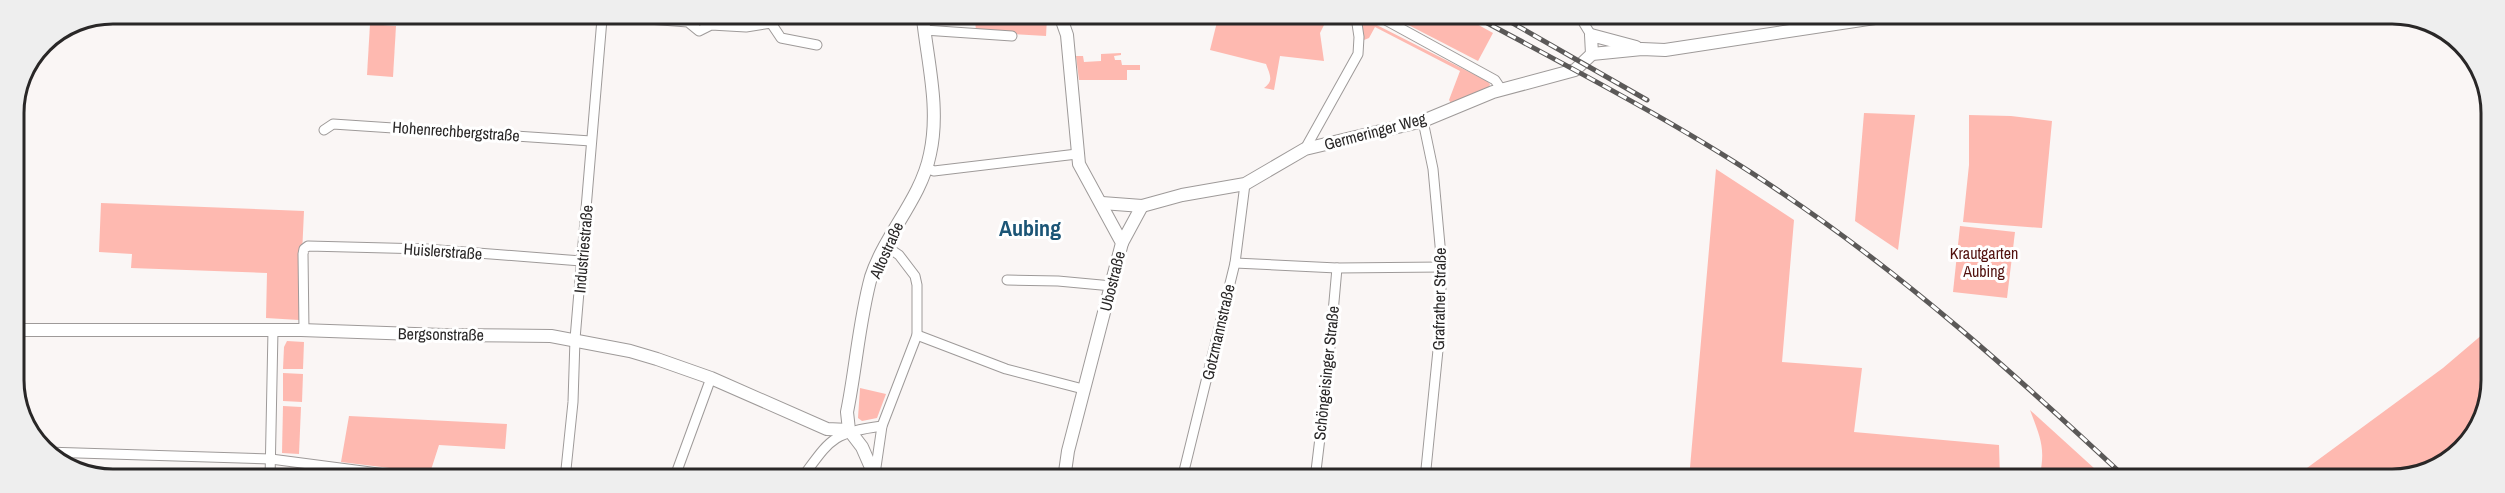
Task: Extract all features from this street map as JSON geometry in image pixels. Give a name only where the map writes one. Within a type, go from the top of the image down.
[{"type":"street","name":"Industriestraße","points":[[566,469],[602,24]]},
{"type":"street","points":[[690,24],[699,31],[711,25],[746,27],[765,24]]},
{"type":"street","points":[[772,24],[781,38],[818,45]]},
{"type":"street","points":[[924,24],[1012,36]]},
{"type":"street","name":"Altostraße","points":[[849,430],[847,412],[858,343],[872,278],[884,245],[926,168],[930,154],[932,81],[924,24]]},
{"type":"street","name":"Ubostraße","points":[[1063,24],[1066,35],[1077,154],[1080,164],[1122,243],[1083,389],[1065,469]]},
{"type":"street","points":[[1305,149],[1358,54],[1357,24]]},
{"type":"street","points":[[1393,24],[1495,80],[1501,89]]},
{"type":"street","points":[[1584,24],[1591,35],[1592,54],[1642,49],[1665,50],[1836,24]]},
{"type":"street","points":[[1591,35],[1642,49]]},
{"type":"street","name":"Germeringer Weg","points":[[1101,203],[1142,206],[1182,195],[1245,184],[1305,149],[1423,121],[1501,89],[1575,70],[1592,54]]},
{"type":"street","name":"Grafrather Straße","points":[[1423,121],[1433,169],[1442,267],[1438,350],[1426,469]]},
{"type":"street","name":"Hohenrechbergstraße","points":[[324,130],[333,124],[591,141]]},
{"type":"street","points":[[926,168],[934,171],[1077,154]]},
{"type":"street","name":"Gotzmannstraße","points":[[1184,469],[1234,263],[1245,184]]},
{"type":"street","points":[[1122,243],[1142,206]]},
{"type":"street","points":[[876,469],[882,426],[917,336],[915,276],[899,255],[884,245]]},
{"type":"street","name":"Huislerstraße","points":[[304,330],[304,249],[308,246],[426,249],[581,261]]},
{"type":"street","points":[[1234,263],[1337,268],[1442,267]]},
{"type":"street","name":"Schöngeisinger Straße","points":[[1316,469],[1337,268]]},
{"type":"street","points":[[1007,280],[1058,281],[1112,286]]},
{"type":"street","name":"Bergsonstraße","points":[[24,330],[304,330],[551,336],[639,353],[711,378],[827,429],[849,430]]},
{"type":"street","points":[[270,469],[273,330]]},
{"type":"street","points":[[917,336],[1006,369],[1083,389]]},
{"type":"street","points":[[678,469],[711,378]]},
{"type":"street","points":[[809,469],[826,446],[837,436],[849,430],[882,426]]},
{"type":"street","points":[[849,430],[862,447],[872,469]]},
{"type":"street","points":[[61,452],[271,459],[348,469]]},
{"type":"green space","points":[[370,24],[396,26],[393,77],[367,75]]},
{"type":"green space","points":[[975,24],[1047,24],[1046,36],[976,32]]},
{"type":"green space","points":[[1216,24],[1324,24],[1320,33],[1324,61],[1280,56],[1274,90],[1264,88],[1270,80],[1266,64],[1210,50]]},
{"type":"green space","points":[[1362,24],[1375,24],[1487,81],[1490,84],[1489,88],[1451,103],[1449,100],[1460,71],[1375,27],[1369,38],[1364,40]]},
{"type":"green space","points":[[1407,24],[1477,24],[1493,33],[1478,61]]},
{"type":"green space","points":[[1121,53],[1121,55],[1114,56],[1115,60],[1121,60],[1122,65],[1140,65],[1140,70],[1127,70],[1127,80],[1079,80],[1076,56],[1083,56],[1084,62],[1101,61],[1101,54]]},
{"type":"green space","points":[[1864,113],[1915,115],[1898,250],[1855,221]]},
{"type":"green space","points":[[1969,115],[2011,116],[2052,121],[2042,228],[1963,222],[1969,165]]},
{"type":"green space","points":[[1716,169],[1794,220],[1782,362],[1862,368],[1854,432],[1999,445],[2000,469],[1690,469]]},
{"type":"green space","points":[[101,203],[304,211],[299,320],[266,318],[267,273],[131,268],[132,254],[99,252]]},
{"type":"green space","name":"Krautgarten Aubing","points":[[1960,226],[2015,232],[2007,298],[1953,292]]},
{"type":"green space","points":[[2481,336],[2481,380],[2476,409],[2463,434],[2451,447],[2421,464],[2404,468],[2306,469],[2443,368]]},
{"type":"green space","points":[[287,341],[304,342],[303,369],[283,369],[284,347]]},
{"type":"green space","points":[[283,373],[303,374],[302,402],[283,401]]},
{"type":"green space","points":[[860,388],[886,394],[877,418],[862,421],[858,418]]},
{"type":"green space","points":[[283,406],[301,407],[299,454],[282,453]]},
{"type":"green space","points":[[2030,410],[2095,469],[2041,469],[2042,452]]},
{"type":"green space","points":[[349,416],[507,424],[505,449],[439,445],[431,469],[398,469],[341,462]]},
{"type":"railway","points":[[1489,24],[1670,123],[1745,169],[1828,225],[1960,329],[2116,469]]},
{"type":"railway","points":[[1514,24],[1647,100]]},
{"type":"district","name":"Aubing","points":[[1030,228]]}]
